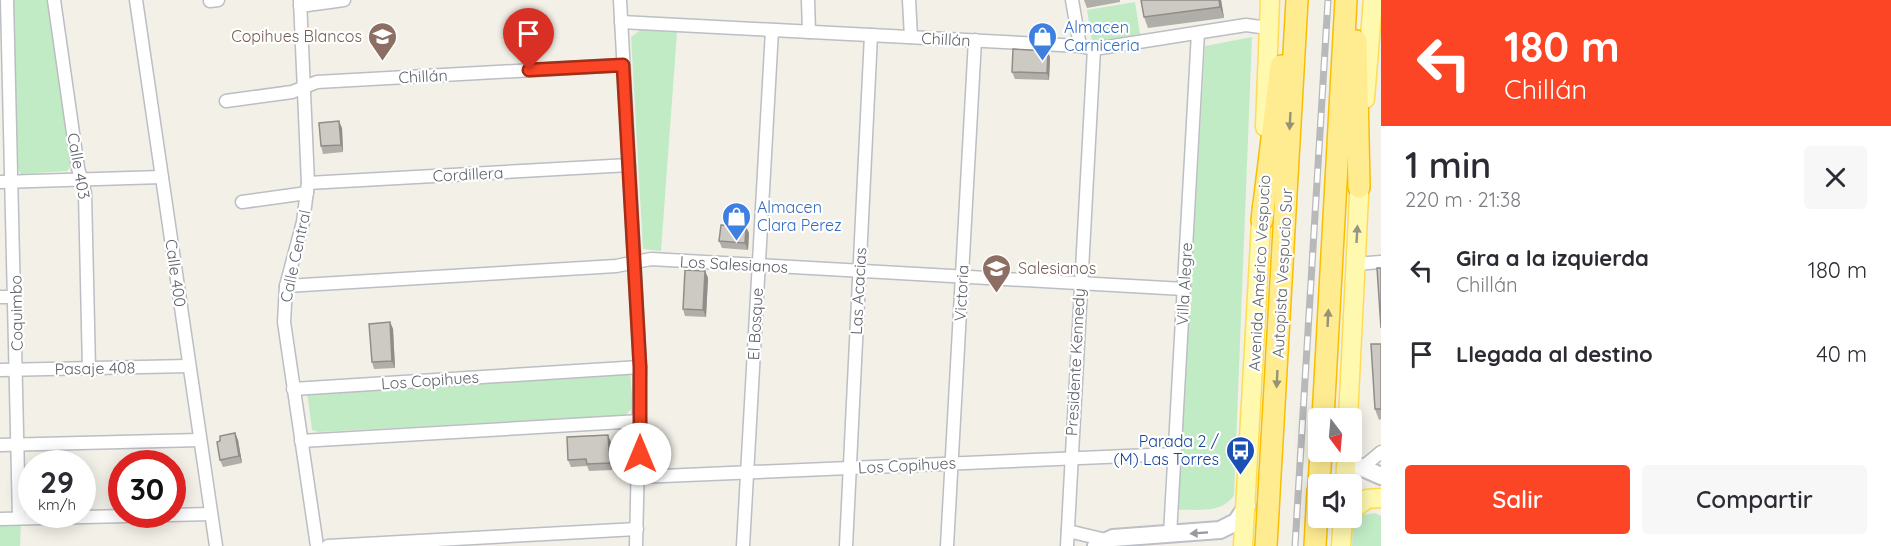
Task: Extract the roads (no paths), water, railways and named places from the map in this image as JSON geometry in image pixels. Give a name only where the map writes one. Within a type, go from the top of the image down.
[{"type":"highway","points":[[1262,220],[1290,0]]},
{"type":"highway","name":"Autopista Vespucio Sur","points":[[1266,546],[1297,0]]},
{"type":"highway","points":[[1324,408],[1346,0]]},
{"type":"highway","points":[[1356,0],[1359,187]]},
{"type":"highway","points":[[1316,546],[1317,528]]},
{"type":"main road","name":"Avenida Américo Vespucio","points":[[1243,546],[1262,220],[1270,0]]},
{"type":"main road","points":[[1348,408],[1359,187],[1373,0]]},
{"type":"main road","points":[[1362,502],[1366,499],[1381,498]]},
{"type":"main road","points":[[1341,546],[1344,528]]},
{"type":"street","name":"Coquimbo","points":[[7,0],[18,450]]},
{"type":"street","name":"Calle 403","points":[[54,0],[78,168],[83,179],[89,369]]},
{"type":"street","name":"Calle 400","points":[[136,0],[216,546]]},
{"type":"street","points":[[300,3],[344,0]]},
{"type":"street","points":[[620,0],[640,367],[636,546]]},
{"type":"street","points":[[808,0],[809,32]]},
{"type":"street","points":[[909,0],[911,37]]},
{"type":"street","points":[[1072,0],[1080,46]]},
{"type":"street","name":"Calle Central","points":[[300,3],[307,188],[303,222],[286,286],[284,322],[316,546]]},
{"type":"street","name":"Chillán","points":[[621,22],[975,40],[1080,46],[1094,49],[1246,25],[1268,28]]},
{"type":"street","name":"El Bosque","points":[[743,546],[772,30]]},
{"type":"street","name":"Villa Alegre","points":[[1170,535],[1198,33]]},
{"type":"street","name":"Las Acacias","points":[[846,546],[871,35]]},
{"type":"street","name":"Victoria","points":[[947,546],[975,40]]},
{"type":"street","name":"Presidente Kennedy","points":[[1067,546],[1079,283],[1094,49]]},
{"type":"street","name":"Chillán","points":[[226,101],[292,92],[317,82],[623,65]]},
{"type":"street","name":"Cordillera","points":[[242,202],[307,188],[629,165]]},
{"type":"street","points":[[0,182],[162,177]]},
{"type":"street","name":"Los Salesianos","points":[[286,286],[616,266],[651,259],[1184,288]]},
{"type":"street","points":[[1355,264],[1381,262]]},
{"type":"street","points":[[0,297],[15,297]]},
{"type":"street","name":"Pasaje 408","points":[[0,370],[189,366]]},
{"type":"street","name":"Los Copihues","points":[[292,389],[640,367]]},
{"type":"street","points":[[301,441],[640,422]]},
{"type":"street","points":[[0,445],[200,440]]},
{"type":"street","points":[[1362,457],[1381,452]]},
{"type":"street","name":"Los Copihues","points":[[639,477],[1174,454]]},
{"type":"street","points":[[1356,462],[1381,476]]},
{"type":"street","points":[[1068,531],[1101,543],[1220,530],[1236,522],[1247,506]]},
{"type":"street","points":[[96,516],[211,514]]},
{"type":"street","points":[[0,519],[18,518]]},
{"type":"street","points":[[328,546],[637,529]]},
{"type":"railway","points":[[1295,546],[1328,0]]},
{"type":"place","name":"Copihues Blancos","points":[[383,62]]},
{"type":"place","name":"Almacen Carniceria","points":[[1043,62]]},
{"type":"place","name":"Almacen Clara Perez","points":[[736,242]]},
{"type":"place","name":"Salesianos","points":[[997,294]]},
{"type":"place","name":"Parada 2 / (M) Las Torres","points":[[1240,476]]}]
